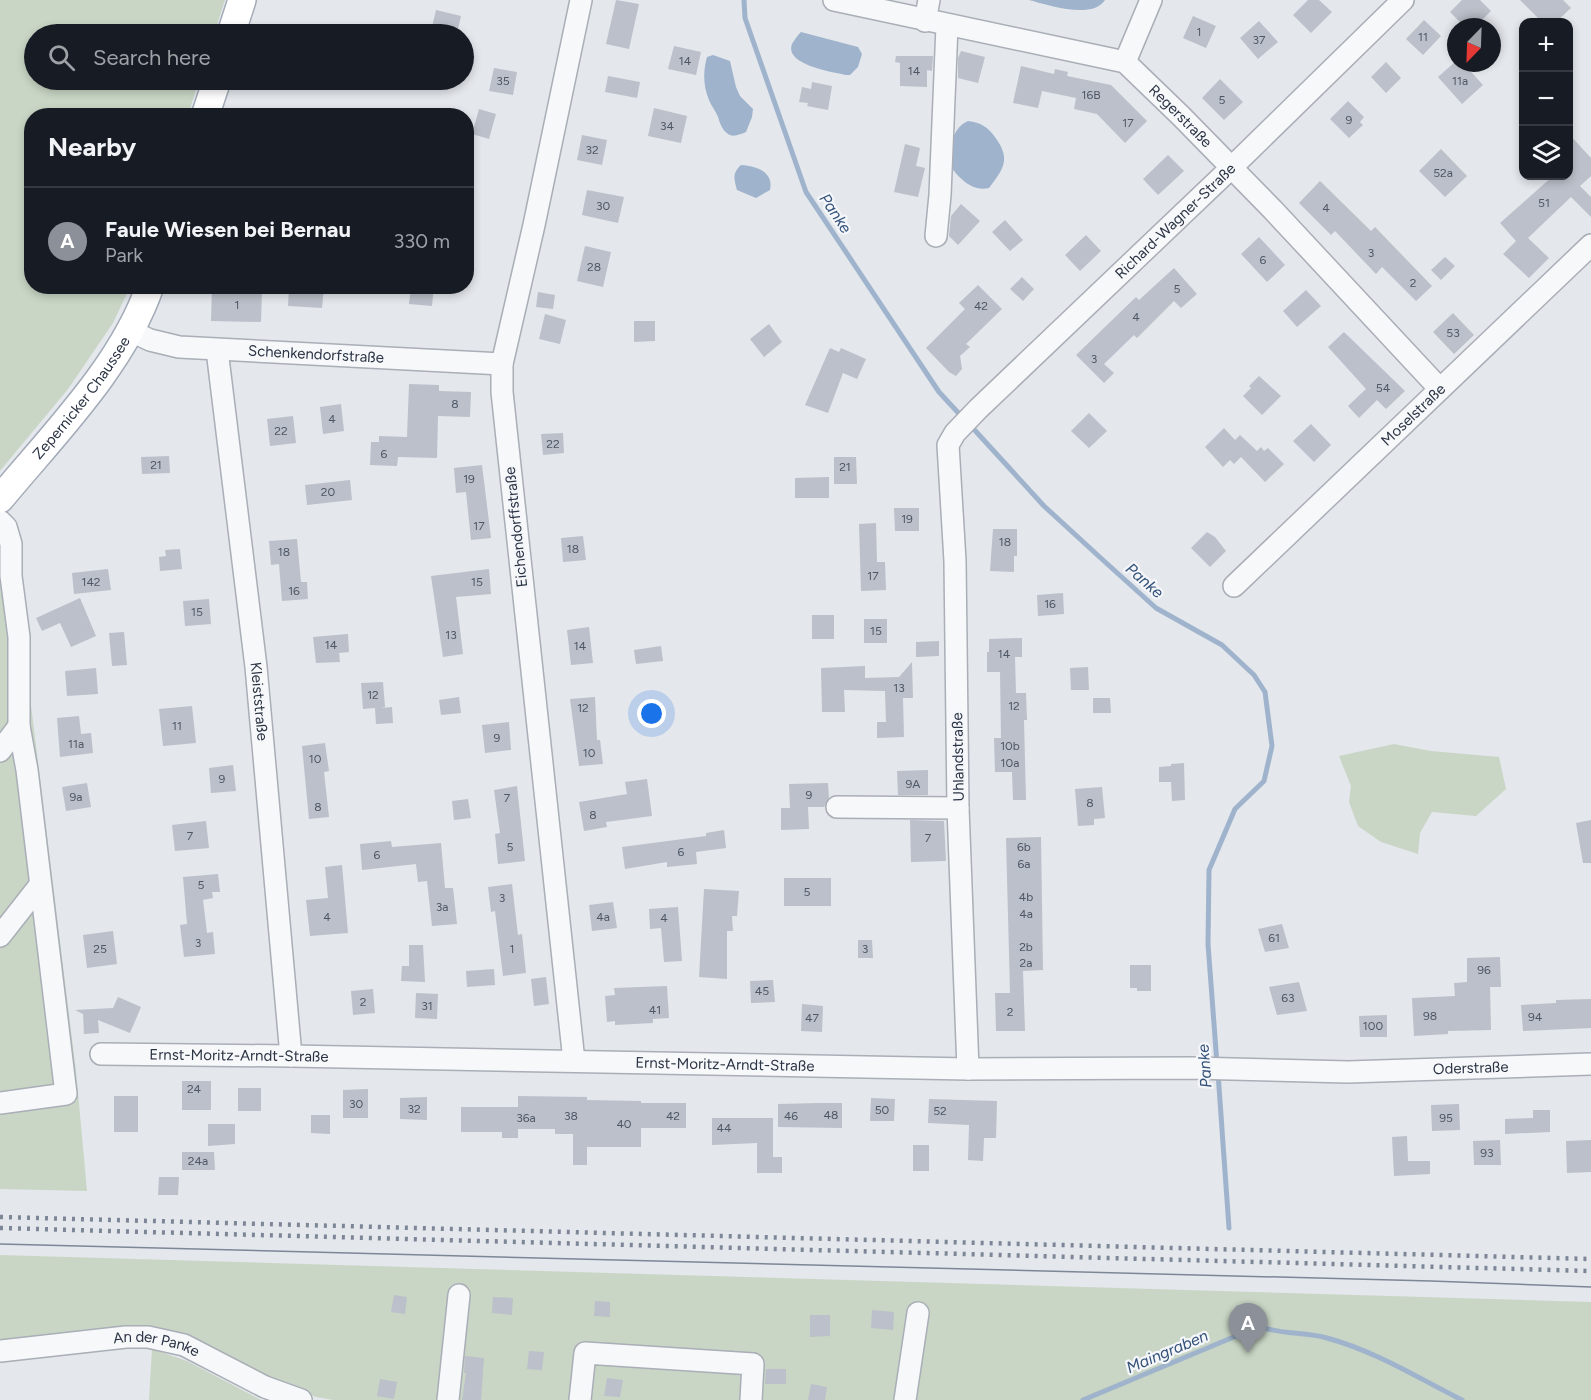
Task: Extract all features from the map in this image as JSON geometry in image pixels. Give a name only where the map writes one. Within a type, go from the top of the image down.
[{"type":"main road","points":[[234,24],[242,0]]},
{"type":"main road","points":[[208,108],[214,90]]},
{"type":"main road","name":"Zepernicker Chaussee","points":[[0,499],[113,359],[130,331],[147,294]]},
{"type":"street","name":"Eichendorffstraße","points":[[574,1061],[503,404],[502,364],[581,0]]},
{"type":"street","points":[[834,0],[927,10],[947,26],[1125,63],[1151,0]]},
{"type":"street","name":"Richard-Wagner-Straße","points":[[952,439],[978,409],[1403,0]]},
{"type":"street","points":[[936,236],[940,195],[947,26]]},
{"type":"street","name":"Regerstraße","points":[[1125,63],[1181,116],[1273,210],[1439,388]]},
{"type":"street","name":"Moselstraße","points":[[1234,586],[1591,244]]},
{"type":"street","name":"Schenkendorfstraße","points":[[130,331],[150,340],[179,347],[502,364]]},
{"type":"street","name":"Kleiststraße","points":[[217,350],[256,667],[291,1056]]},
{"type":"street","name":"Uhlandstraße","points":[[952,439],[958,808],[968,1069]]},
{"type":"street","points":[[0,521],[6,527],[11,544],[6,579],[19,637],[19,726],[27,770],[66,1094],[0,1103]]},
{"type":"street","points":[[0,751],[19,726]]},
{"type":"street","points":[[837,807],[958,808]]},
{"type":"street","points":[[0,936],[40,885]]},
{"type":"street","name":"Ernst-Moritz-Arndt-Straße","points":[[101,1054],[968,1069],[1192,1068],[1348,1072]]},
{"type":"street","name":"Oderstraße","points":[[1348,1072],[1591,1064]]},
{"type":"street","points":[[448,1400],[459,1296]]},
{"type":"street","points":[[905,1400],[918,1313]]},
{"type":"street","name":"An der Panke","points":[[0,1351],[126,1337],[148,1337],[184,1345],[265,1387],[301,1400]]},
{"type":"street","points":[[580,1400],[585,1353],[753,1364],[752,1400]]},
{"type":"green space","points":[[0,0],[225,0],[217,24],[24,24],[24,90],[196,90],[190,108],[24,108],[24,294],[127,294],[113,323],[68,389],[0,471]]},
{"type":"green space","points":[[14,567],[76,1071],[87,1191],[0,1189],[0,576]]},
{"type":"green space","points":[[1394,744],[1431,751],[1499,757],[1506,789],[1476,816],[1432,812],[1420,833],[1418,854],[1381,842],[1358,826],[1349,802],[1351,786],[1339,756]]},
{"type":"green space","points":[[0,1255],[1591,1302],[1591,1400],[333,1400],[316,1397],[265,1380],[202,1345],[0,1347]]},
{"type":"green space","points":[[152,1349],[187,1361],[261,1400],[149,1400]]},
{"type":"water","points":[[1029,0],[1105,0],[1099,6],[1080,10]]},
{"type":"water","points":[[801,32],[858,47],[862,54],[858,67],[850,75],[846,75],[802,62],[791,51],[792,44]]},
{"type":"water","points":[[713,55],[730,61],[740,96],[753,109],[746,132],[739,135],[730,135],[724,130],[707,95],[705,68],[707,57]]},
{"type":"water","points":[[968,121],[986,128],[995,137],[1003,151],[1002,169],[989,188],[972,186],[950,166],[954,135],[957,129]]},
{"type":"water","points":[[741,165],[753,167],[767,174],[771,184],[770,190],[756,198],[737,190],[734,176]]},
{"type":"building","points":[[616,0],[639,4],[629,49],[606,44]]},
{"type":"building","points":[[1308,0],[1319,0],[1332,12],[1311,33],[1293,15]]},
{"type":"building","points":[[1462,0],[1480,0],[1491,11],[1484,18],[1456,18],[1450,12]]},
{"type":"building","points":[[1520,0],[1563,0],[1571,8],[1560,18],[1538,18]]},
{"type":"building","points":[[436,10],[461,16],[459,24],[433,24]]},
{"type":"building","points":[[1193,16],[1216,26],[1206,48],[1183,38]]},
{"type":"building","points":[[1424,20],[1441,36],[1423,55],[1406,39]]},
{"type":"building","points":[[1259,21],[1278,42],[1258,59],[1240,38]]},
{"type":"building","points":[[674,46],[701,52],[696,75],[668,69]]},
{"type":"building","points":[[961,51],[985,57],[978,83],[958,78],[958,58]]},
{"type":"building","points":[[896,56],[933,56],[932,71],[927,70],[927,87],[900,86],[900,63],[895,62]]},
{"type":"building","points":[[1386,62],[1401,78],[1386,93],[1371,77]]},
{"type":"building","points":[[1021,66],[1054,74],[1055,69],[1068,72],[1067,76],[1111,85],[1147,121],[1125,143],[1097,114],[1074,109],[1076,98],[1042,91],[1038,108],[1013,103]]},
{"type":"building","points":[[494,68],[517,72],[513,95],[489,91]]},
{"type":"building","points":[[1447,69],[1447,72],[1471,72],[1483,85],[1462,104],[1438,77]]},
{"type":"building","points":[[608,76],[640,82],[637,98],[605,92]]},
{"type":"building","points":[[1220,79],[1243,102],[1224,120],[1202,98]]},
{"type":"building","points":[[812,82],[832,86],[828,110],[799,102],[802,87],[811,89]]},
{"type":"building","points":[[1348,101],[1364,117],[1360,122],[1363,125],[1349,138],[1330,119]]},
{"type":"building","points":[[654,108],[687,116],[681,143],[648,136]]},
{"type":"building","points":[[479,109],[496,114],[489,139],[474,135]]},
{"type":"building","points":[[582,135],[607,140],[602,165],[577,160]]},
{"type":"building","points":[[1573,138],[1591,158],[1591,176],[1580,186],[1591,197],[1591,217],[1571,197],[1528,238],[1549,258],[1529,278],[1503,254],[1516,241],[1500,223],[1548,180],[1573,180]]},
{"type":"building","points":[[905,144],[920,148],[916,166],[925,168],[918,197],[894,192]]},
{"type":"building","points":[[1441,149],[1467,176],[1445,197],[1419,171]]},
{"type":"building","points":[[1168,155],[1184,171],[1158,195],[1143,179]]},
{"type":"building","points":[[1320,181],[1371,231],[1375,227],[1432,286],[1416,301],[1382,267],[1376,274],[1335,231],[1331,235],[1299,203]]},
{"type":"building","points":[[587,190],[624,197],[618,223],[582,215]]},
{"type":"building","points":[[961,204],[980,221],[958,245],[949,236],[951,216]]},
{"type":"building","points":[[1005,220],[1023,240],[1010,251],[992,232]]},
{"type":"building","points":[[1086,235],[1101,251],[1080,271],[1065,255]]},
{"type":"building","points":[[1259,237],[1285,265],[1267,282],[1241,254]]},
{"type":"building","points":[[585,246],[611,252],[603,287],[577,281]]},
{"type":"building","points":[[1445,257],[1455,266],[1441,280],[1431,270]]},
{"type":"building","points":[[1174,268],[1197,294],[1181,308],[1174,301],[1137,338],[1134,335],[1104,364],[1114,373],[1104,383],[1076,355],[1136,297],[1139,300]]},
{"type":"building","points":[[1022,277],[1034,289],[1023,301],[1010,289]]},
{"type":"building","points":[[978,285],[1002,309],[966,344],[970,347],[960,356],[962,369],[956,376],[949,372],[926,348],[965,309],[959,303]]},
{"type":"building","points":[[1306,290],[1321,306],[1297,327],[1283,311]]},
{"type":"building","points":[[538,292],[555,295],[553,309],[536,307]]},
{"type":"building","points":[[212,294],[262,294],[261,322],[211,321]]},
{"type":"building","points":[[289,294],[323,294],[322,308],[288,306]]},
{"type":"building","points":[[410,294],[433,294],[432,306],[409,304]]},
{"type":"building","points":[[1453,313],[1474,335],[1454,354],[1433,332]]},
{"type":"building","points":[[545,314],[566,320],[560,344],[539,339]]},
{"type":"building","points":[[634,321],[655,321],[655,341],[634,342]]},
{"type":"building","points":[[769,324],[782,342],[764,357],[750,339]]},
{"type":"building","points":[[1344,332],[1405,391],[1386,409],[1377,400],[1359,418],[1348,406],[1366,389],[1328,347]]},
{"type":"building","points":[[830,348],[839,352],[841,348],[866,359],[857,379],[843,373],[828,413],[805,405]]},
{"type":"building","points":[[1259,376],[1281,396],[1262,415],[1243,396]]},
{"type":"building","points":[[409,384],[439,385],[439,391],[471,392],[470,417],[438,416],[437,458],[398,457],[397,466],[370,465],[371,442],[379,442],[379,436],[407,437]]},
{"type":"building","points":[[341,404],[344,431],[323,434],[320,407]]},
{"type":"building","points":[[1089,413],[1107,431],[1089,448],[1071,431]]},
{"type":"building","points":[[293,416],[296,443],[270,446],[267,419]]},
{"type":"building","points":[[1311,424],[1331,445],[1314,462],[1293,441]]},
{"type":"building","points":[[1224,428],[1235,440],[1240,435],[1257,451],[1261,447],[1264,451],[1268,448],[1284,464],[1265,482],[1241,457],[1234,464],[1230,460],[1223,467],[1205,447]]},
{"type":"building","points":[[563,433],[564,453],[543,455],[541,434]]},
{"type":"building","points":[[169,456],[170,473],[142,474],[141,457]]},
{"type":"building","points":[[834,457],[856,457],[857,484],[834,484]]},
{"type":"building","points":[[482,465],[491,538],[471,540],[466,492],[456,493],[454,468]]},
{"type":"building","points":[[829,477],[829,498],[795,498],[795,478]]},
{"type":"building","points":[[350,480],[352,500],[307,505],[305,485]]},
{"type":"building","points":[[894,508],[919,508],[919,531],[895,531]]},
{"type":"building","points":[[876,523],[877,562],[885,562],[886,590],[861,591],[859,524]]},
{"type":"building","points":[[993,529],[1017,529],[1017,556],[1014,556],[1014,572],[990,571]]},
{"type":"building","points":[[1207,532],[1215,537],[1226,551],[1210,567],[1191,548]]},
{"type":"building","points":[[583,536],[586,560],[563,562],[561,538]]},
{"type":"building","points":[[297,539],[301,582],[307,582],[308,599],[282,601],[279,564],[271,565],[269,541]]},
{"type":"building","points":[[180,549],[182,569],[160,571],[159,557],[166,556],[165,550]]},
{"type":"building","points":[[108,569],[111,590],[74,594],[72,573]]},
{"type":"building","points":[[489,569],[491,594],[456,597],[463,654],[443,657],[431,576]]},
{"type":"building","points":[[1063,593],[1064,614],[1038,616],[1037,595]]},
{"type":"building","points":[[80,598],[96,636],[71,647],[60,623],[42,631],[36,618]]},
{"type":"building","points":[[209,599],[211,624],[185,626],[183,601]]},
{"type":"building","points":[[812,615],[834,615],[834,639],[812,639]]},
{"type":"building","points":[[864,619],[887,619],[887,643],[864,643]]},
{"type":"building","points":[[589,627],[593,663],[571,665],[567,630]]},
{"type":"building","points":[[124,632],[127,665],[112,666],[109,633]]},
{"type":"building","points":[[348,634],[349,652],[339,653],[340,662],[316,663],[313,637]]},
{"type":"building","points":[[1022,638],[1022,657],[1015,657],[1016,693],[1026,693],[1027,720],[1024,720],[1026,800],[1013,800],[1012,772],[995,772],[994,738],[1001,738],[1000,672],[987,672],[987,652],[989,652],[989,639]]},
{"type":"building","points":[[939,641],[939,656],[916,657],[916,642]]},
{"type":"building","points":[[661,646],[663,661],[636,664],[634,650]]},
{"type":"building","points":[[912,662],[913,698],[903,698],[904,737],[877,738],[877,722],[886,722],[885,691],[844,690],[845,712],[822,712],[821,668],[865,666],[865,678],[899,677]]},
{"type":"building","points":[[1088,667],[1089,690],[1071,690],[1070,668]]},
{"type":"building","points":[[96,668],[98,694],[67,696],[65,671]]},
{"type":"building","points":[[383,682],[385,707],[381,708],[392,707],[393,723],[376,724],[375,708],[363,709],[361,683]]},
{"type":"building","points":[[459,697],[461,713],[441,715],[439,700]]},
{"type":"building","points":[[595,697],[597,740],[600,740],[603,764],[579,766],[570,699]]},
{"type":"building","points":[[1093,698],[1110,698],[1111,713],[1093,713]]},
{"type":"building","points":[[192,706],[196,743],[163,746],[159,709]]},
{"type":"building","points":[[79,716],[81,734],[91,733],[93,753],[60,757],[57,718]]},
{"type":"building","points":[[509,722],[511,750],[485,753],[482,725]]},
{"type":"building","points":[[325,743],[329,771],[324,772],[329,817],[309,819],[302,746]]},
{"type":"building","points":[[1184,763],[1185,800],[1172,801],[1171,782],[1159,782],[1159,767]]},
{"type":"building","points":[[233,765],[236,791],[211,793],[209,768]]},
{"type":"building","points":[[928,770],[928,795],[898,795],[897,771]]},
{"type":"building","points":[[647,779],[652,816],[606,822],[607,827],[584,831],[579,802],[627,794],[625,782]]},
{"type":"building","points":[[87,783],[91,807],[66,811],[62,787]]},
{"type":"building","points":[[828,783],[829,798],[824,807],[808,807],[809,829],[781,830],[781,808],[790,808],[789,784]]},
{"type":"building","points":[[517,786],[525,861],[498,864],[495,834],[500,833],[494,790]]},
{"type":"building","points":[[1102,787],[1105,818],[1094,819],[1094,825],[1078,826],[1075,789]]},
{"type":"building","points":[[468,799],[471,818],[454,820],[452,801]]},
{"type":"building","points":[[910,820],[944,821],[946,861],[911,862]]},
{"type":"building","points":[[1591,820],[1591,863],[1583,863],[1576,823]]},
{"type":"building","points":[[206,821],[209,848],[175,851],[172,825]]},
{"type":"building","points":[[724,830],[726,848],[696,852],[697,864],[667,867],[667,862],[625,869],[622,847],[706,836],[706,833]]},
{"type":"building","points":[[1041,837],[1043,970],[1023,971],[1025,1031],[996,1031],[995,993],[1010,993],[1006,838]]},
{"type":"building","points":[[391,841],[392,847],[441,843],[445,888],[453,888],[457,924],[432,926],[427,881],[418,882],[416,864],[362,870],[360,844]]},
{"type":"building","points":[[342,865],[348,933],[310,936],[306,900],[328,898],[325,867]]},
{"type":"building","points":[[218,874],[220,892],[212,892],[213,898],[203,900],[207,933],[213,932],[215,954],[184,957],[180,925],[187,924],[183,877]]},
{"type":"building","points":[[784,878],[831,878],[831,906],[784,906]]},
{"type":"building","points":[[512,884],[518,935],[522,934],[526,973],[503,976],[495,911],[491,912],[488,887]]},
{"type":"building","points":[[704,889],[739,891],[737,916],[732,916],[733,931],[727,931],[727,979],[699,977]]},
{"type":"building","points":[[613,902],[617,928],[592,931],[589,905]]},
{"type":"building","points":[[678,907],[682,961],[664,962],[661,928],[650,929],[649,909]]},
{"type":"building","points":[[1282,924],[1289,948],[1265,952],[1258,929]]},
{"type":"building","points":[[113,931],[117,964],[87,968],[83,935]]},
{"type":"building","points":[[858,940],[872,940],[873,958],[858,958]]},
{"type":"building","points":[[409,945],[423,945],[425,982],[401,981],[402,966],[409,966]]},
{"type":"building","points":[[1500,957],[1501,987],[1490,987],[1491,1030],[1448,1031],[1448,1034],[1414,1036],[1412,998],[1455,996],[1454,983],[1467,982],[1467,958]]},
{"type":"building","points":[[1130,965],[1151,965],[1151,991],[1137,991],[1137,988],[1130,988]]},
{"type":"building","points":[[494,969],[495,985],[467,987],[466,971]]},
{"type":"building","points":[[546,977],[549,1004],[534,1006],[531,979]]},
{"type":"building","points":[[773,980],[775,1002],[751,1003],[750,981]]},
{"type":"building","points":[[1299,982],[1307,1011],[1277,1015],[1269,987]]},
{"type":"building","points":[[667,986],[669,1018],[653,1019],[653,1023],[615,1025],[615,1021],[607,1022],[605,996],[615,995],[614,988]]},
{"type":"building","points":[[373,989],[375,1013],[353,1015],[351,991]]},
{"type":"building","points":[[416,993],[438,994],[437,1019],[415,1018]]},
{"type":"building","points":[[118,997],[141,1007],[130,1033],[98,1020],[99,1033],[84,1034],[83,1014],[75,1010],[113,1008]]},
{"type":"building","points":[[1591,999],[1591,1028],[1523,1031],[1521,1005],[1556,1003],[1556,1000]]},
{"type":"building","points":[[802,1004],[823,1006],[822,1032],[801,1031]]},
{"type":"building","points":[[1387,1015],[1387,1037],[1360,1037],[1359,1016]]},
{"type":"building","points":[[182,1081],[211,1081],[211,1110],[182,1110]]},
{"type":"building","points":[[238,1088],[261,1088],[261,1111],[238,1111]]},
{"type":"building","points":[[368,1089],[368,1118],[343,1118],[343,1090]]},
{"type":"building","points":[[114,1096],[138,1096],[138,1132],[114,1132]]},
{"type":"building","points":[[518,1096],[587,1097],[587,1100],[641,1101],[641,1103],[686,1103],[686,1128],[641,1128],[641,1147],[587,1147],[587,1165],[573,1165],[573,1134],[555,1134],[555,1129],[518,1129],[518,1138],[502,1138],[502,1132],[461,1132],[461,1107],[518,1107]]},
{"type":"building","points":[[427,1097],[427,1120],[400,1119],[400,1098]]},
{"type":"building","points":[[871,1098],[895,1099],[894,1121],[870,1121]]},
{"type":"building","points":[[929,1099],[997,1101],[996,1138],[984,1138],[983,1161],[968,1160],[969,1125],[928,1123]]},
{"type":"building","points":[[842,1103],[842,1128],[778,1127],[778,1104]]},
{"type":"building","points":[[1459,1104],[1460,1130],[1432,1131],[1431,1105]]},
{"type":"building","points":[[1533,1110],[1550,1110],[1550,1132],[1505,1134],[1505,1119],[1533,1118]]},
{"type":"building","points":[[311,1115],[330,1115],[330,1134],[311,1133]]},
{"type":"building","points":[[712,1118],[773,1118],[773,1157],[782,1157],[782,1173],[757,1173],[757,1143],[712,1145]]},
{"type":"building","points":[[208,1124],[235,1124],[235,1144],[208,1146]]},
{"type":"building","points":[[1407,1136],[1408,1161],[1430,1161],[1430,1174],[1394,1176],[1392,1137]]},
{"type":"building","points":[[1500,1140],[1501,1165],[1474,1165],[1473,1141]]},
{"type":"building","points":[[1591,1140],[1591,1172],[1567,1173],[1566,1141]]},
{"type":"building","points":[[913,1145],[929,1145],[929,1171],[913,1171]]},
{"type":"building","points":[[182,1152],[214,1152],[215,1170],[182,1170]]},
{"type":"building","points":[[159,1177],[179,1177],[178,1195],[158,1195]]},
{"type":"building","points":[[394,1295],[407,1297],[405,1314],[391,1312]]},
{"type":"building","points":[[493,1297],[513,1298],[512,1315],[492,1313]]},
{"type":"building","points":[[595,1301],[610,1302],[610,1317],[594,1316]]},
{"type":"building","points":[[872,1310],[894,1312],[893,1330],[871,1328]]},
{"type":"building","points":[[810,1315],[830,1315],[830,1336],[810,1337]]},
{"type":"building","points":[[529,1351],[544,1352],[542,1370],[527,1369]]},
{"type":"building","points":[[465,1356],[484,1358],[481,1400],[462,1400],[466,1373],[464,1373]]},
{"type":"building","points":[[766,1369],[786,1369],[786,1384],[765,1384]]},
{"type":"building","points":[[607,1378],[623,1380],[620,1397],[604,1396]]},
{"type":"building","points":[[380,1379],[397,1382],[394,1399],[377,1396]]},
{"type":"building","points":[[811,1384],[827,1387],[825,1400],[808,1400]]},
{"type":"waterway","name":"Panke","points":[[744,0],[745,18],[806,192],[939,392],[963,418]]},
{"type":"waterway","name":"Panke","points":[[970,425],[1044,506],[1104,561],[1156,608],[1222,645],[1254,675],[1265,692],[1272,746],[1264,781],[1235,809],[1209,870],[1208,944],[1217,1064]]},
{"type":"waterway","name":"Panke","points":[[1218,1073],[1229,1228]]},
{"type":"waterway","name":"Panke","points":[[1238,1308],[1246,1318],[1267,1329],[1315,1335],[1345,1343],[1413,1374],[1462,1400]]},
{"type":"waterway","name":"Maingraben","points":[[1083,1400],[1260,1326]]},
{"type":"tram line","points":[[0,1244],[1591,1287]]},
{"type":"railway","points":[[0,1217],[1591,1259]]},
{"type":"railway","points":[[0,1228],[1591,1271]]},
{"type":"place","name":"Faule Wiesen bei Bernau","points":[[1248,1353]]}]
